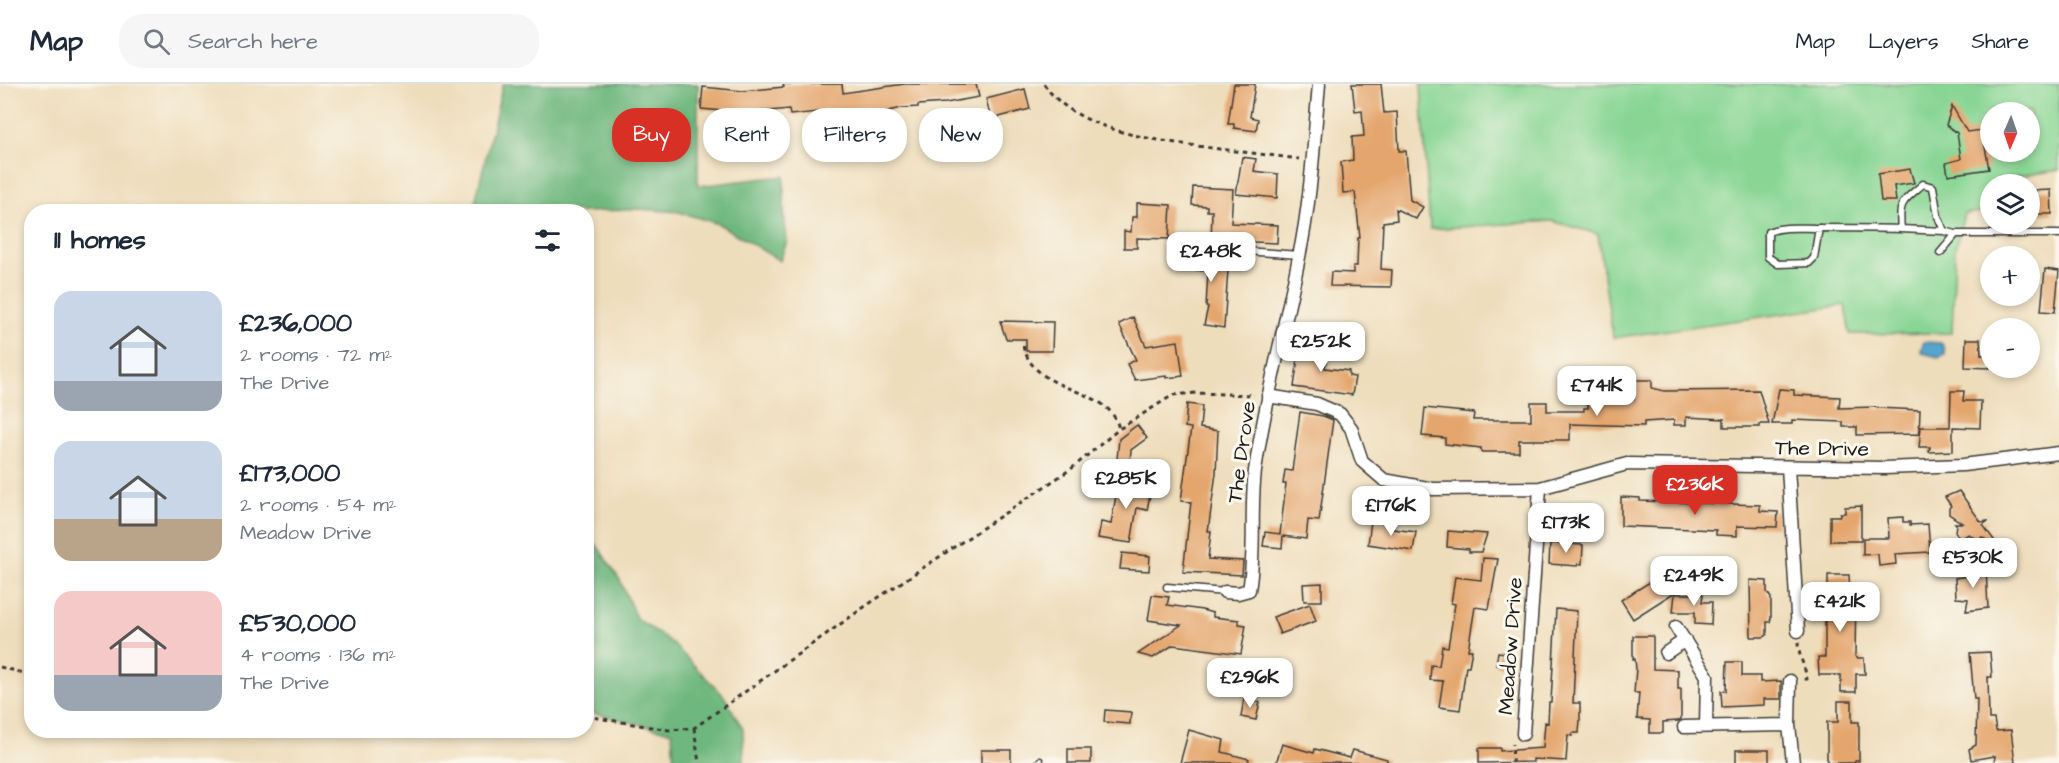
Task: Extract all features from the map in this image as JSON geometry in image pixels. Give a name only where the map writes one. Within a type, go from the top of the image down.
[{"type":"street","name":"The Drove","points":[[1225,592],[1238,593],[1248,590],[1252,573],[1255,473],[1268,396],[1300,255],[1319,84]]},
{"type":"street","name":"The Drive","points":[[1268,396],[1317,404],[1340,414],[1351,428],[1362,461],[1384,480],[1433,489],[1539,488],[1628,464],[1885,468],[1964,465],[2059,453]]},
{"type":"street","points":[[1788,467],[1798,631]]},
{"type":"street","name":"Meadow Drive","points":[[1523,734],[1539,488]]},
{"type":"street","points":[[1676,627],[1707,676],[1706,726]]},
{"type":"street","points":[[1666,653],[1685,640]]},
{"type":"street","points":[[1790,681],[1789,725],[1793,763]]},
{"type":"street","points":[[1684,727],[1789,725]]},
{"type":"lane","points":[[1901,229],[1902,205],[1907,195],[1923,184],[1933,187],[1938,216],[1944,231]]},
{"type":"lane","points":[[1819,228],[1814,258],[1809,263],[1778,264],[1768,257],[1768,232],[1777,228],[1819,228],[1901,229],[1944,231],[1956,234],[2059,234]]},
{"type":"lane","points":[[1940,253],[1956,234]]},
{"type":"lane","points":[[1177,246],[1300,255]]},
{"type":"lane","points":[[1167,587],[1225,592]]},
{"type":"path","points":[[1044,84],[1049,92],[1074,112],[1109,128],[1142,138],[1312,161]]},
{"type":"path","points":[[1023,346],[1027,358],[1038,373],[1096,401],[1116,419],[1119,429]]},
{"type":"path","points":[[594,717],[669,730],[694,728],[863,608],[1071,469],[1119,429],[1173,395],[1196,393],[1268,396]]},
{"type":"path","points":[[1790,681],[1807,679],[1805,666],[1798,651],[1798,631]]},
{"type":"path","points":[[0,667],[24,673]]},
{"type":"path","points":[[694,728],[699,763]]},
{"type":"green space","points":[[503,84],[698,84],[698,186],[784,176],[787,241],[780,261],[719,224],[679,212],[640,209],[594,212],[594,204],[475,204]]},
{"type":"green space","points":[[1421,84],[2059,84],[2059,170],[2032,174],[1980,174],[1980,212],[1964,214],[1955,248],[1952,333],[1850,334],[1845,305],[1613,338],[1598,234],[1552,221],[1430,229]]},
{"type":"green space","points":[[594,541],[620,580],[636,618],[672,643],[724,696],[743,729],[744,763],[674,763],[672,732],[594,714]]},
{"type":"water","points":[[1924,342],[1941,343],[1945,354],[1938,357],[1922,353]]},
{"type":"building","points":[[783,84],[842,84],[843,93],[904,84],[976,84],[979,97],[902,108],[802,108],[802,114],[790,115],[790,108],[701,109],[703,87],[743,91],[784,87]]},
{"type":"building","points":[[1234,84],[1255,84],[1250,117],[1258,119],[1256,131],[1234,128],[1234,124],[1228,124]]},
{"type":"building","points":[[1352,84],[1381,84],[1384,113],[1397,112],[1399,151],[1406,151],[1410,200],[1423,207],[1416,219],[1396,209],[1397,220],[1383,222],[1381,269],[1392,270],[1391,287],[1330,286],[1331,272],[1353,273],[1353,266],[1357,266],[1358,238],[1360,238],[1355,192],[1343,193],[1341,162],[1353,160],[1352,137],[1364,136],[1362,110],[1355,111]]},
{"type":"building","points":[[1025,89],[1030,109],[1003,116],[1003,108],[988,108],[986,99]]},
{"type":"building","points":[[1952,106],[1967,132],[1980,130],[1980,162],[1988,162],[1989,169],[1948,175],[1946,163],[1961,159],[1957,133],[1946,125]]},
{"type":"building","points":[[1242,157],[1256,159],[1254,171],[1278,174],[1277,198],[1236,194]]},
{"type":"building","points":[[1910,169],[1914,183],[1894,186],[1896,201],[1881,201],[1878,174]]},
{"type":"building","points":[[1193,187],[1233,189],[1231,223],[1278,225],[1277,243],[1230,241],[1230,245],[1211,243],[1212,211],[1207,211],[1207,206],[1192,205]]},
{"type":"building","points":[[2051,190],[2052,214],[2040,214],[2040,191]]},
{"type":"building","points":[[1137,203],[1171,205],[1169,239],[1137,238],[1137,248],[1124,248],[1124,231],[1131,232],[1132,217],[1137,217]]},
{"type":"building","points":[[1180,253],[1229,255],[1224,328],[1204,325],[1208,307],[1206,307],[1208,271],[1179,269]]},
{"type":"building","points":[[2045,269],[2059,271],[2055,312],[2041,311]]},
{"type":"building","points":[[1133,317],[1146,346],[1178,341],[1183,376],[1135,380],[1127,364],[1136,360],[1119,324]]},
{"type":"building","points":[[1000,321],[1053,322],[1052,351],[1026,351],[1026,339],[1006,339]]},
{"type":"building","points":[[1966,339],[1980,339],[1980,368],[1965,367]]},
{"type":"building","points":[[1300,344],[1328,348],[1325,368],[1349,371],[1349,376],[1355,377],[1352,395],[1294,387]]},
{"type":"building","points":[[1635,380],[1652,380],[1652,388],[1664,391],[1759,390],[1769,424],[1760,424],[1760,427],[1724,427],[1724,419],[1686,417],[1686,425],[1674,425],[1674,420],[1644,422],[1644,426],[1570,424],[1570,440],[1519,440],[1519,452],[1481,452],[1481,448],[1445,444],[1445,438],[1422,436],[1425,408],[1474,413],[1473,420],[1531,420],[1531,402],[1547,402],[1547,411],[1584,411],[1584,408],[1588,408],[1588,399],[1634,400]]},
{"type":"building","points":[[1779,389],[1794,390],[1794,395],[1840,397],[1839,408],[1876,407],[1920,410],[1919,434],[1857,435],[1857,427],[1843,427],[1843,422],[1792,420],[1792,424],[1772,424]]},
{"type":"building","points":[[1951,391],[1964,391],[1963,401],[1981,401],[1980,428],[1953,427],[1953,451],[1929,452],[1930,447],[1919,447],[1921,427],[1950,427]]},
{"type":"building","points":[[1187,404],[1202,406],[1200,428],[1218,431],[1216,473],[1208,531],[1211,531],[1208,559],[1243,561],[1242,575],[1183,572],[1191,502],[1181,501],[1191,428],[1185,427]]},
{"type":"building","points":[[1300,412],[1333,420],[1319,521],[1308,520],[1306,539],[1283,536],[1282,548],[1263,546],[1265,532],[1280,534],[1286,484],[1283,484],[1285,470],[1292,471]]},
{"type":"building","points":[[1137,425],[1147,438],[1131,450],[1129,471],[1116,469],[1119,439]]},
{"type":"building","points":[[1119,478],[1152,484],[1147,510],[1137,508],[1131,543],[1098,538],[1101,522],[1111,524]]},
{"type":"building","points":[[1959,491],[1981,522],[1988,521],[1983,525],[1998,548],[1982,537],[1978,541],[1969,534],[1960,539],[1955,532],[1955,523],[1962,523],[1949,514],[1951,506],[1945,497]]},
{"type":"building","points":[[1621,497],[1640,498],[1640,501],[1760,505],[1760,511],[1778,512],[1777,527],[1737,526],[1737,536],[1716,535],[1716,530],[1621,526]]},
{"type":"building","points":[[1861,506],[1861,541],[1830,541],[1830,516],[1840,516],[1840,513],[1845,513],[1845,507]]},
{"type":"building","points":[[1903,517],[1903,522],[1910,522],[1910,525],[1928,524],[1930,552],[1895,554],[1896,564],[1879,566],[1878,554],[1863,555],[1863,538],[1889,538],[1888,518]]},
{"type":"building","points":[[1371,521],[1394,524],[1393,529],[1416,532],[1413,551],[1368,544]]},
{"type":"building","points":[[1448,531],[1487,534],[1481,552],[1447,547]]},
{"type":"building","points":[[1550,543],[1583,545],[1582,564],[1578,566],[1549,564]]},
{"type":"building","points":[[1122,553],[1150,556],[1149,571],[1120,569]]},
{"type":"building","points":[[1483,558],[1498,559],[1489,609],[1475,607],[1468,650],[1472,650],[1469,666],[1466,666],[1460,710],[1439,707],[1443,681],[1430,680],[1431,665],[1439,666],[1442,646],[1448,647],[1455,604],[1451,603],[1455,577],[1481,580]]},
{"type":"building","points":[[1968,569],[1986,569],[1988,608],[1966,611],[1968,599],[1956,598],[1955,578],[1969,576]]},
{"type":"building","points":[[1828,575],[1849,575],[1850,590],[1856,590],[1855,656],[1864,658],[1865,674],[1856,674],[1856,692],[1841,692],[1841,675],[1819,675],[1818,657],[1825,657],[1825,614],[1817,614],[1817,599],[1828,599]]},
{"type":"building","points":[[1675,579],[1675,592],[1633,619],[1621,600],[1653,580]]},
{"type":"building","points":[[1750,580],[1767,581],[1767,592],[1771,598],[1771,618],[1770,622],[1767,622],[1767,635],[1764,637],[1751,637]]},
{"type":"building","points":[[1322,583],[1322,601],[1304,601],[1303,584]]},
{"type":"building","points":[[1675,594],[1703,594],[1702,602],[1712,602],[1711,625],[1695,624],[1695,612],[1673,612]]},
{"type":"building","points":[[1152,595],[1169,597],[1167,605],[1202,610],[1213,613],[1213,617],[1239,620],[1239,624],[1246,625],[1241,654],[1173,645],[1153,658],[1138,654],[1181,625],[1148,620]]},
{"type":"building","points":[[1310,604],[1316,621],[1280,634],[1273,617]]},
{"type":"building","points":[[1556,609],[1577,611],[1573,703],[1580,703],[1580,720],[1579,733],[1568,735],[1566,761],[1533,759],[1533,762],[1479,763],[1479,748],[1500,748],[1500,751],[1543,748],[1545,722],[1548,723],[1549,702],[1551,702]]},
{"type":"building","points":[[1633,636],[1653,636],[1653,669],[1678,670],[1678,689],[1681,689],[1681,719],[1663,722],[1663,733],[1650,733],[1650,720],[1637,719],[1639,693],[1634,693],[1636,669],[1635,659],[1633,659]]},
{"type":"building","points":[[1498,652],[1512,654],[1509,667],[1496,665]]},
{"type":"building","points":[[1990,652],[1992,677],[1988,677],[1989,719],[1994,719],[1996,731],[2011,730],[2015,763],[1994,763],[1995,756],[1971,760],[1969,749],[1976,745],[1977,699],[1974,699],[1970,653]]},
{"type":"building","points":[[1727,662],[1742,662],[1742,676],[1760,676],[1760,682],[1781,681],[1781,699],[1764,699],[1764,705],[1722,707],[1721,691],[1726,691]]},
{"type":"building","points":[[1244,699],[1260,702],[1256,720],[1241,717]]},
{"type":"building","points":[[1838,701],[1852,701],[1852,722],[1859,722],[1859,761],[1855,763],[1827,763],[1827,722],[1838,722]]},
{"type":"building","points":[[1105,710],[1131,712],[1130,724],[1104,722]]},
{"type":"building","points":[[1189,730],[1224,740],[1222,752],[1249,759],[1248,763],[1180,763]]},
{"type":"building","points":[[1282,744],[1314,753],[1315,749],[1350,758],[1353,750],[1387,759],[1387,763],[1276,763]]},
{"type":"building","points":[[1068,749],[1091,749],[1091,763],[1068,763]]},
{"type":"building","points":[[981,750],[1011,750],[1011,763],[981,763]]},
{"type":"building","points":[[1736,750],[1769,750],[1769,763],[1736,763]]}]
